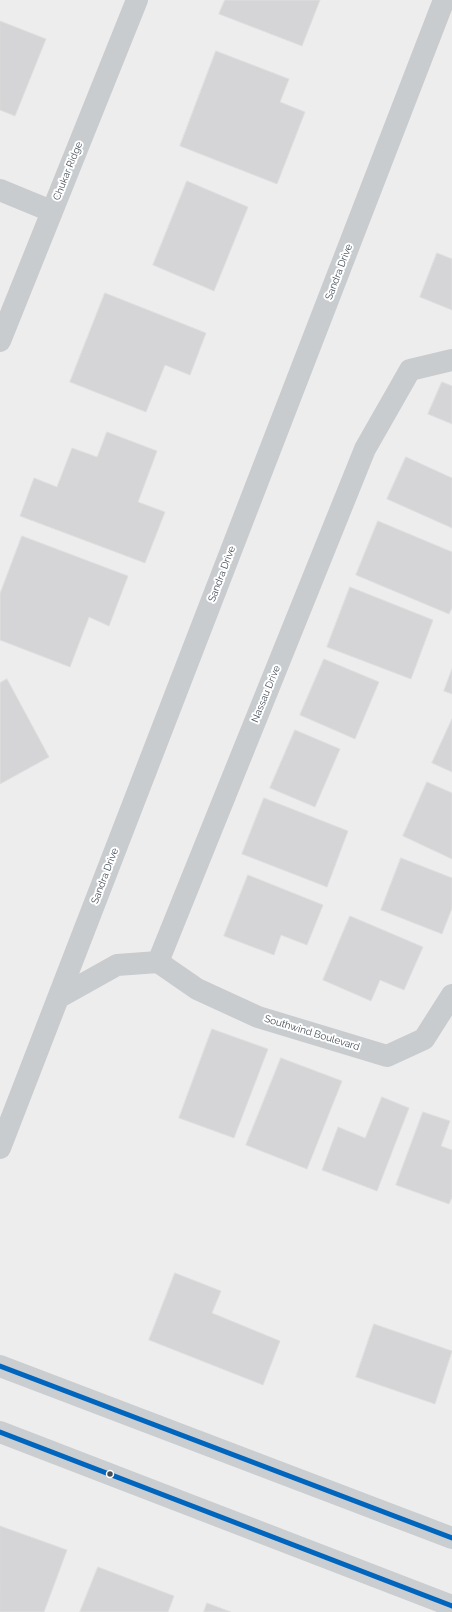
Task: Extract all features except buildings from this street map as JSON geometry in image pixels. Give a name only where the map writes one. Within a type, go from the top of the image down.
[{"type":"main road","points":[[0,1366],[452,1538]]},
{"type":"main road","points":[[0,1432],[452,1606]]},
{"type":"street","name":"Chukar Ridge","points":[[0,341],[137,0]]},
{"type":"street","name":"Sandra Drive","points":[[0,1148],[444,0]]},
{"type":"street","points":[[0,190],[52,211]]},
{"type":"street","name":"Nassau Drive","points":[[158,962],[365,450],[410,370],[452,360]]},
{"type":"street","points":[[58,998],[117,965],[158,962]]},
{"type":"street","name":"Southwind Boulevard","points":[[158,962],[197,989],[258,1017],[387,1056],[424,1039],[452,995]]},
{"type":"transit line","points":[[0,1366],[452,1538]]},
{"type":"transit line","points":[[0,1432],[452,1606]]}]
